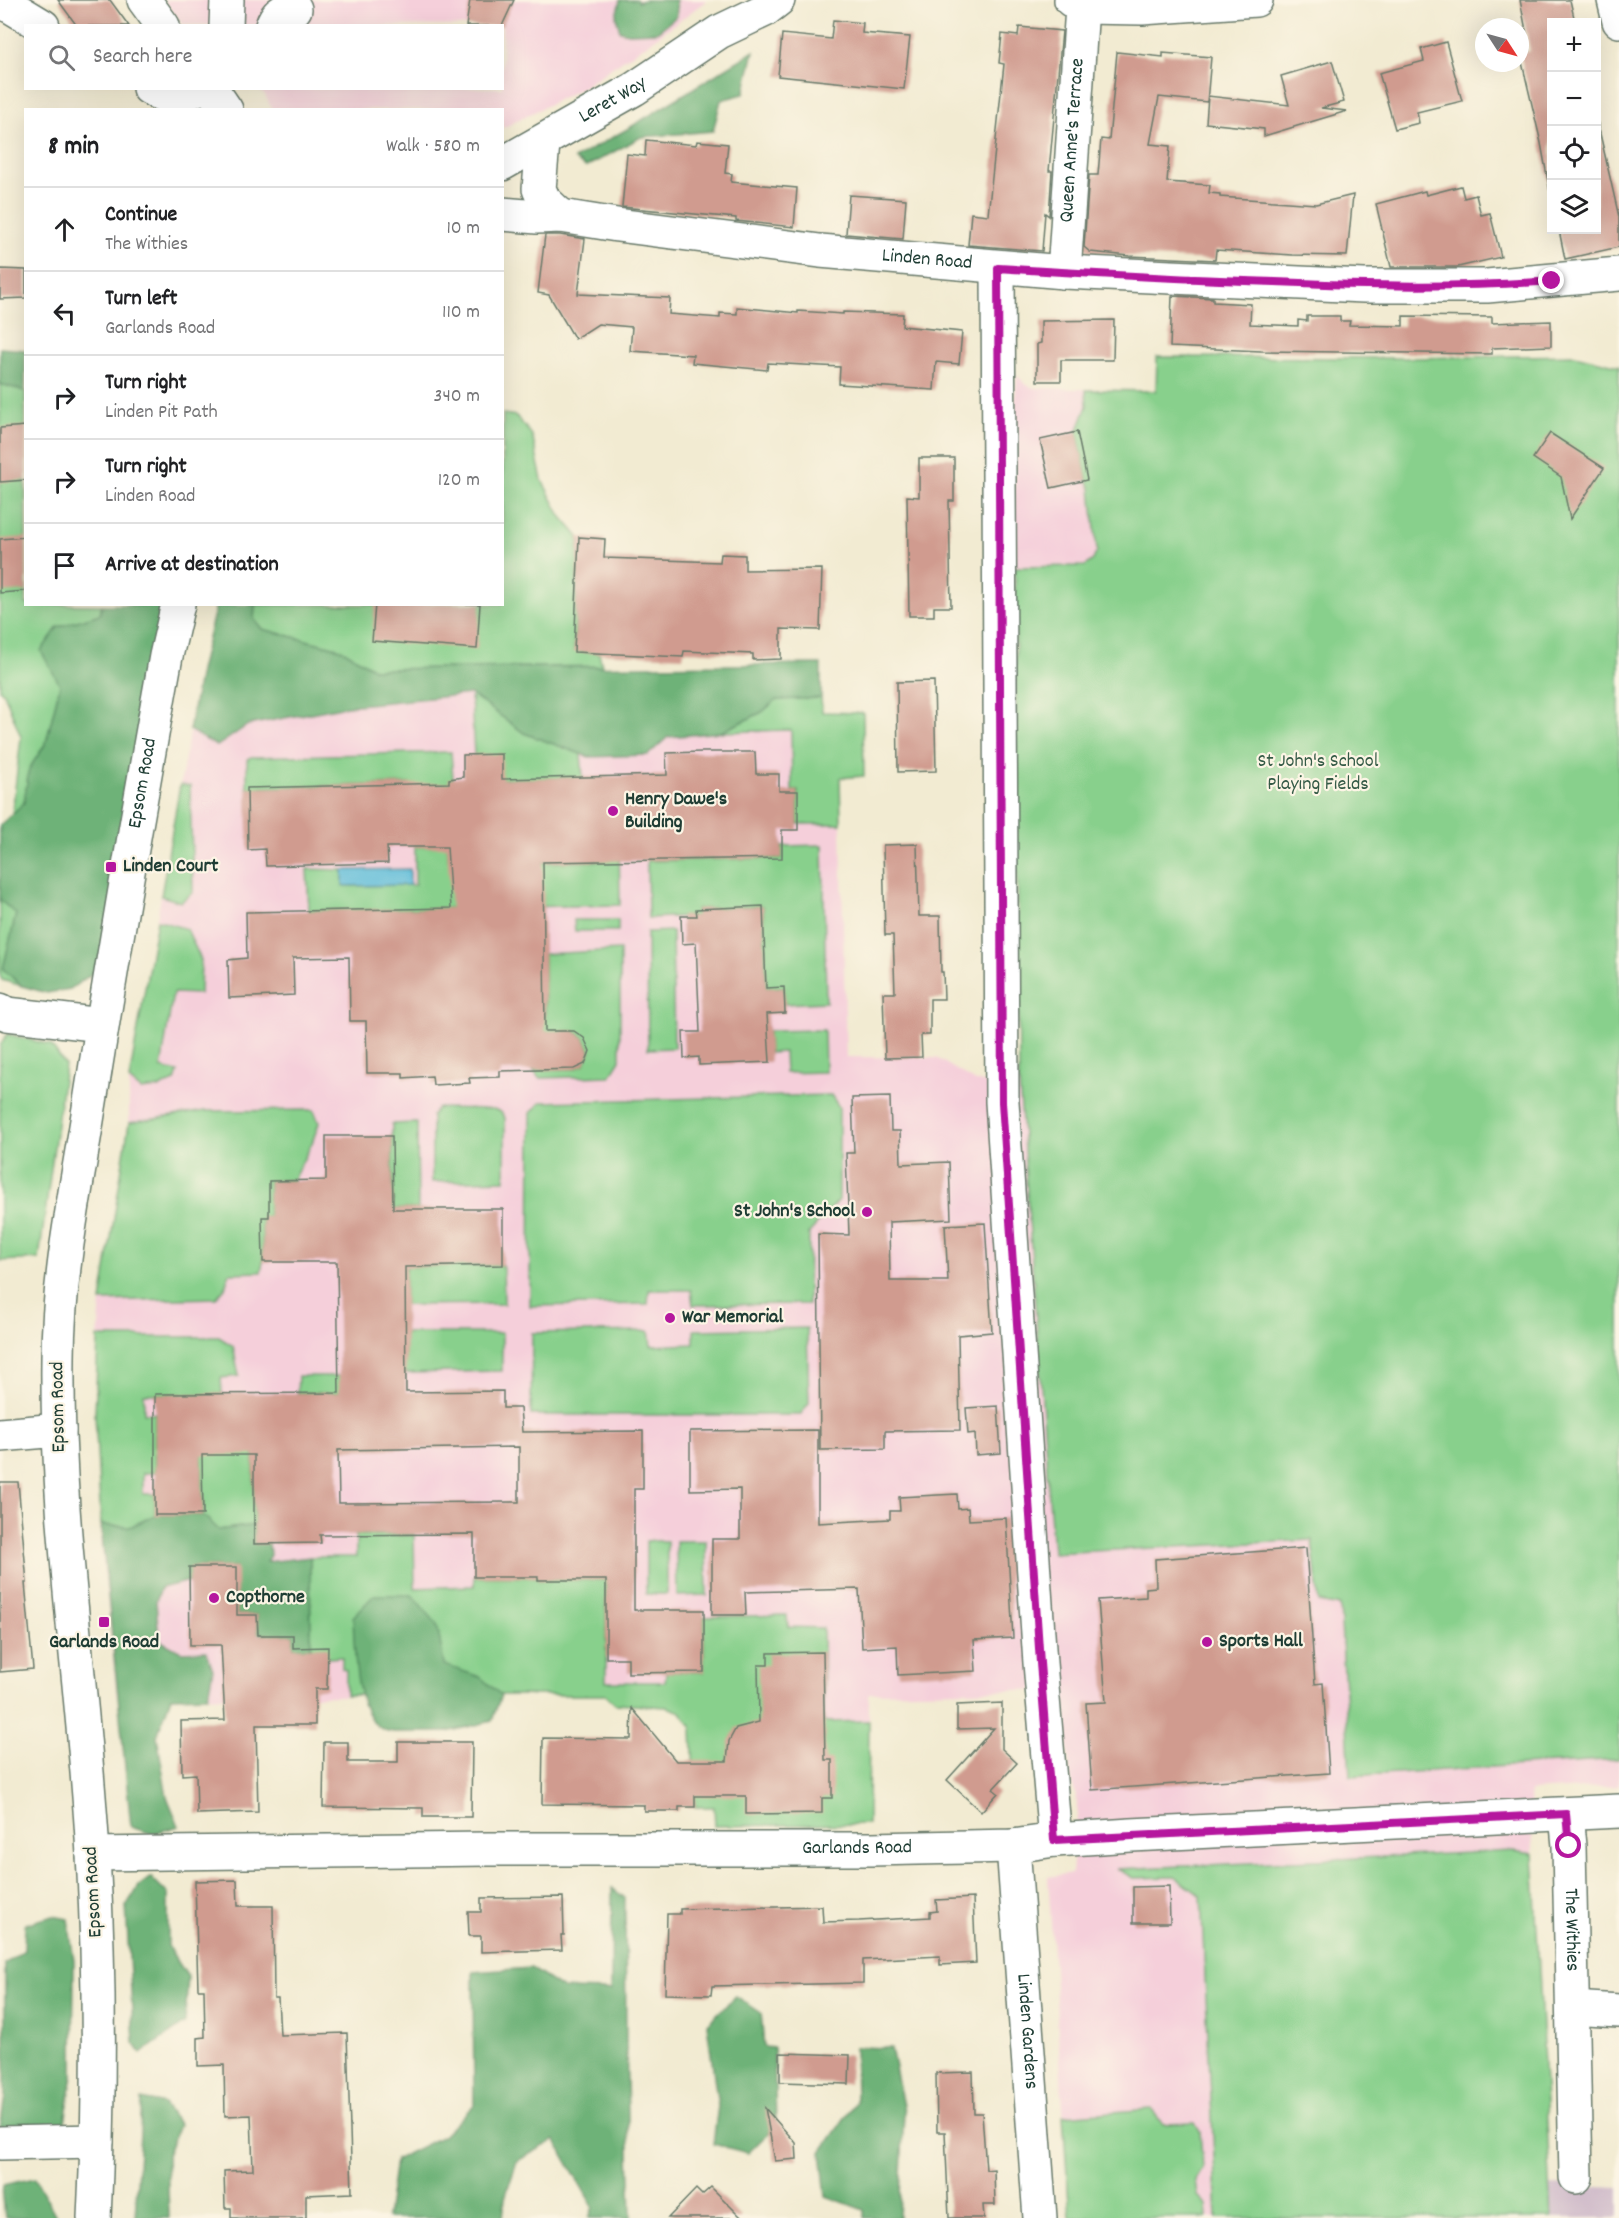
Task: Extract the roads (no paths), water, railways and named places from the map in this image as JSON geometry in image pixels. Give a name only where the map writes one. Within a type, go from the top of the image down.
[{"type":"street","points":[[0,0],[40,24]]},
{"type":"street","points":[[144,0],[162,24]]},
{"type":"street","points":[[226,24],[227,0]]},
{"type":"street","name":"Leret Way","points":[[719,32],[743,0]]},
{"type":"street","name":"Leret Way","points":[[504,163],[543,143],[634,89],[719,32],[765,10],[778,0]]},
{"type":"street","points":[[1076,3],[1142,8],[1256,0]]},
{"type":"street","points":[[1614,0],[1619,21]]},
{"type":"street","name":"Queen Anne's Terrace","points":[[1064,272],[1076,3]]},
{"type":"street","points":[[152,90],[159,95],[173,98],[219,94]]},
{"type":"street","points":[[543,143],[539,168],[539,189],[544,200],[561,216]]},
{"type":"street","name":"Linden Road","points":[[504,214],[561,216],[820,251],[998,268],[1197,280],[1387,286],[1487,286],[1619,274]]},
{"type":"street","points":[[998,268],[1002,1102],[1054,1840]]},
{"type":"street","name":"Epsom Road","points":[[94,2218],[99,1988],[93,1854],[64,1528],[59,1430],[59,1316],[69,1227],[102,1025],[164,668],[178,606]]},
{"type":"street","points":[[0,1010],[7,1014],[102,1025]]},
{"type":"street","points":[[0,1435],[59,1430]]},
{"type":"street","name":"Garlands Road","points":[[93,1854],[456,1849],[848,1850],[1013,1846],[1054,1840],[1619,1811]]},
{"type":"street","name":"The Withies","points":[[1566,1814],[1569,1846],[1576,2177]]},
{"type":"street","name":"Linden Gardens","points":[[1013,1846],[1040,2218]]},
{"type":"street","points":[[1573,2008],[1619,2011]]},
{"type":"street","points":[[0,2143],[97,2141]]},
{"type":"water","points":[[410,869],[410,885],[343,886],[343,870]]},
{"type":"place","name":"Henry Dawe's Building","points":[[613,811]]},
{"type":"place","name":"Linden Court","points":[[111,867]]},
{"type":"place","name":"St John's School","points":[[867,1212]]},
{"type":"place","name":"War Memorial","points":[[670,1318]]},
{"type":"place","name":"Copthorne","points":[[214,1598]]},
{"type":"place","name":"Garlands Road","points":[[104,1622]]},
{"type":"place","name":"Sports Hall","points":[[1207,1642]]},
{"type":"park label","name":"St John's School Playing Fields","points":[[1318,774]]}]
